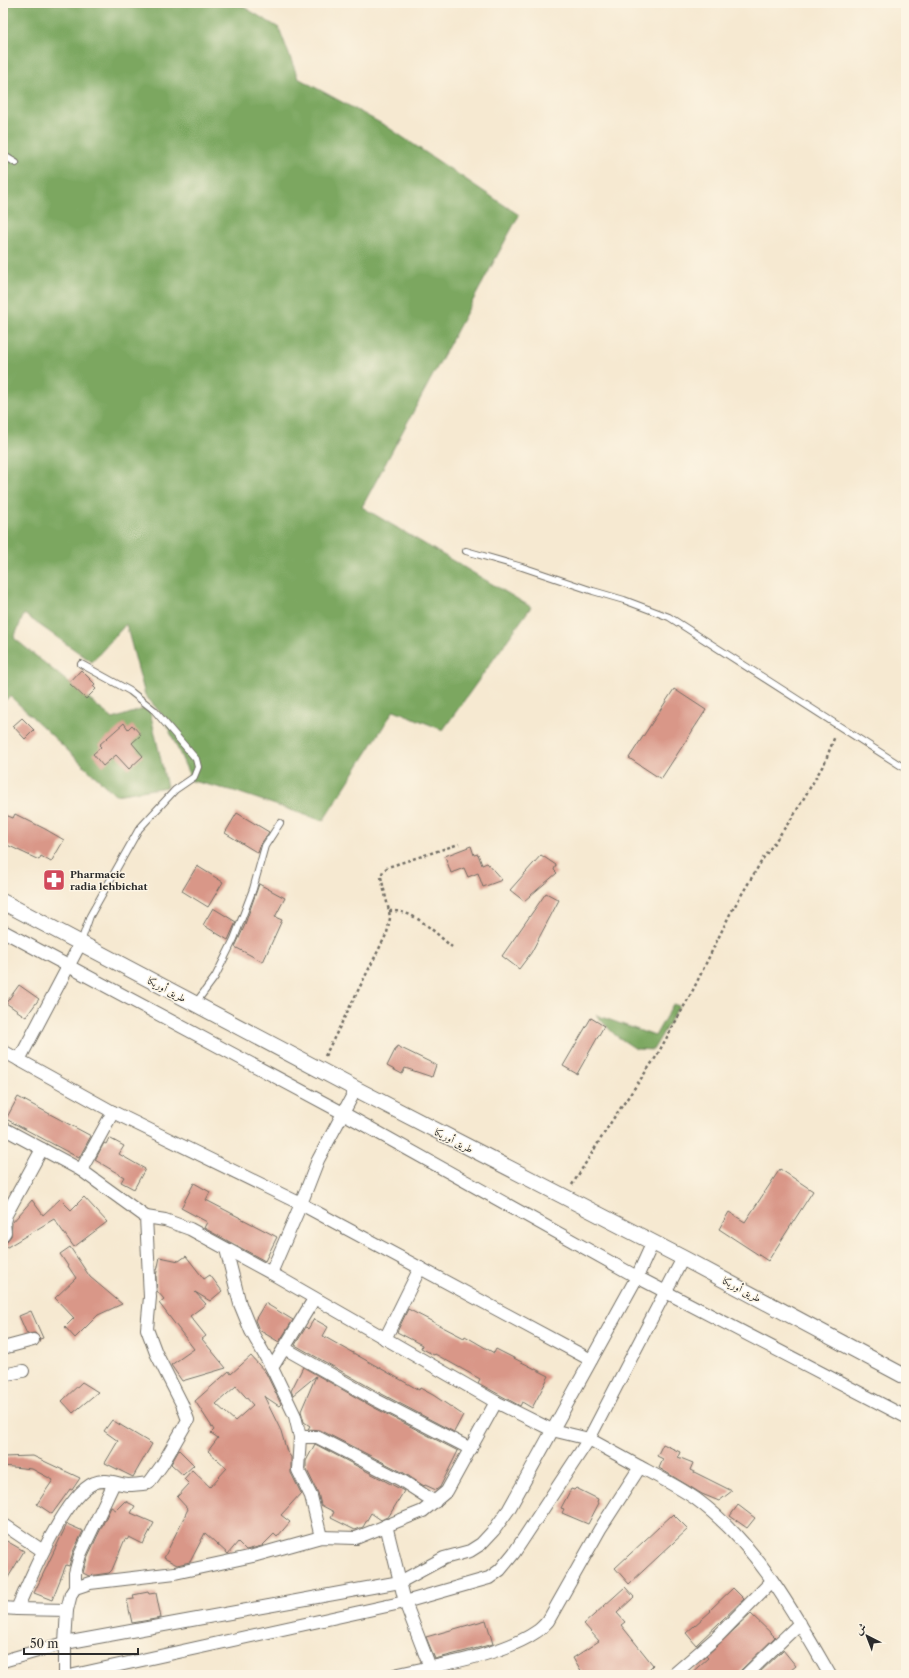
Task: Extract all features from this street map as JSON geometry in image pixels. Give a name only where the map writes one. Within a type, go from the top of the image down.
[{"type":"street","name":"طريق أوريكا","points":[[3,902],[356,1089],[653,1242],[906,1377]]},
{"type":"street","points":[[3,931],[343,1113],[636,1277],[906,1417]]},
{"type":"street","points":[[19,1060],[80,944]]},
{"type":"street","points":[[3,1051],[113,1112],[301,1204],[591,1360]]},
{"type":"street","points":[[271,1273],[301,1204],[318,1160],[356,1089]]},
{"type":"street","points":[[81,1170],[113,1112]]},
{"type":"street","points":[[3,1128],[81,1170],[146,1217],[165,1220],[190,1229],[271,1273],[496,1402],[552,1430],[589,1440],[640,1466],[695,1499],[746,1544],[800,1623],[830,1675]]},
{"type":"street","points":[[3,1235],[5,1232],[4,1222],[6,1215],[42,1149]]},
{"type":"street","points":[[16,1609],[43,1551],[79,1493],[95,1482],[105,1481],[127,1485],[149,1483],[162,1465],[188,1420],[182,1404],[156,1353],[147,1329],[150,1297],[146,1217]]},
{"type":"street","points":[[3,1661],[65,1643],[400,1582],[444,1558],[470,1551],[481,1544],[494,1530],[508,1509],[591,1360],[636,1277],[653,1242]]},
{"type":"street","points":[[226,1249],[240,1304],[251,1331],[272,1368],[295,1416],[300,1437],[298,1470],[311,1496],[321,1537]]},
{"type":"street","points":[[74,1675],[405,1602],[489,1578],[500,1570],[514,1553],[589,1440],[683,1258]]},
{"type":"street","points":[[385,1339],[420,1268]]},
{"type":"street","points":[[272,1368],[314,1299]]},
{"type":"street","points":[[3,1348],[33,1340]]},
{"type":"street","points":[[284,1348],[376,1400],[470,1449]]},
{"type":"street","points":[[3,1375],[23,1371]]},
{"type":"street","points":[[75,1588],[90,1583],[183,1571],[253,1556],[321,1537],[356,1538],[423,1511],[447,1491],[496,1402]]},
{"type":"street","points":[[300,1437],[318,1437],[401,1480],[434,1502]]},
{"type":"street","points":[[395,1675],[432,1671],[460,1660],[508,1646],[537,1632],[548,1621],[600,1530],[640,1466]]},
{"type":"street","points":[[65,1675],[67,1610],[71,1594],[75,1588],[75,1573],[80,1556],[114,1483]]},
{"type":"street","points":[[3,1524],[43,1551]]},
{"type":"street","points":[[386,1525],[405,1602],[432,1671]]},
{"type":"street","points":[[673,1675],[716,1637],[772,1581]]},
{"type":"street","points":[[3,1608],[67,1610]]},
{"type":"street","points":[[746,1675],[800,1623]]},
{"type":"lane","points":[[3,155],[16,164]]},
{"type":"lane","points":[[466,552],[522,567],[624,600],[669,617],[906,769]]},
{"type":"lane","points":[[80,944],[90,916],[140,829],[175,790],[194,777],[198,767],[196,759],[154,710],[130,691],[81,664]]},
{"type":"lane","points":[[195,1004],[215,977],[234,939],[253,889],[265,846],[280,823]]},
{"type":"path","points":[[565,1197],[613,1119],[656,1057],[694,990],[730,914],[764,857],[794,815],[825,762],[839,726]]},
{"type":"path","points":[[319,1069],[385,940],[389,925],[389,911],[381,877],[385,869],[459,844]]},
{"type":"path","points":[[389,911],[401,911],[412,915],[452,947]]},
{"type":"green space","points":[[3,3],[237,3],[279,28],[298,78],[386,126],[519,215],[362,507],[531,607],[443,730],[394,710],[323,821],[234,791],[192,781],[163,716],[145,695],[126,624],[92,662],[24,614],[14,638],[113,719],[149,707],[167,787],[115,795],[10,696],[3,703]]},
{"type":"green space","points":[[673,1004],[679,1006],[653,1050],[636,1049],[615,1035],[596,1015],[655,1036]]},
{"type":"building","points":[[81,670],[95,684],[93,686],[96,689],[86,699],[69,683]]},
{"type":"building","points":[[674,689],[706,710],[661,779],[629,758]]},
{"type":"building","points":[[22,718],[34,730],[25,739],[13,726]]},
{"type":"building","points":[[124,723],[128,729],[132,725],[141,735],[132,743],[143,756],[129,769],[116,755],[103,766],[93,754],[101,747],[99,745]]},
{"type":"building","points":[[237,813],[269,832],[261,844],[258,853],[225,833]]},
{"type":"building","points":[[3,814],[13,818],[15,814],[64,840],[51,862],[41,856],[39,860],[3,843]]},
{"type":"building","points":[[471,846],[474,855],[478,854],[482,865],[487,863],[502,880],[483,887],[478,873],[468,877],[464,868],[451,873],[445,856]]},
{"type":"building","points":[[541,855],[556,865],[554,870],[557,873],[524,901],[510,890]]},
{"type":"building","points":[[197,866],[223,882],[208,907],[182,891]]},
{"type":"building","points":[[259,884],[285,898],[275,917],[282,920],[263,962],[235,947],[244,927]]},
{"type":"building","points":[[546,893],[559,900],[531,953],[519,969],[502,956]]},
{"type":"building","points":[[213,908],[236,922],[228,940],[203,925]]},
{"type":"building","points":[[19,985],[39,999],[26,1017],[6,1003]]},
{"type":"building","points":[[591,1018],[604,1026],[577,1074],[563,1066]]},
{"type":"building","points":[[397,1046],[436,1065],[432,1077],[405,1068],[402,1074],[387,1066]]},
{"type":"building","points":[[18,1097],[91,1136],[79,1158],[6,1119]]},
{"type":"building","points":[[109,1138],[124,1146],[119,1154],[145,1169],[134,1189],[121,1182],[124,1177],[95,1160],[104,1143],[106,1144]]},
{"type":"building","points":[[780,1169],[813,1191],[768,1261],[719,1229],[729,1212],[745,1222]]},
{"type":"building","points":[[194,1183],[210,1192],[206,1200],[277,1237],[265,1261],[204,1228],[207,1222],[181,1208]]},
{"type":"building","points":[[84,1197],[107,1222],[74,1247],[54,1219],[4,1249],[6,1242],[11,1236],[12,1223],[32,1200],[43,1215],[60,1199],[71,1210]]},
{"type":"building","points":[[70,1247],[90,1277],[122,1304],[98,1315],[75,1338],[65,1327],[74,1318],[55,1298],[76,1278],[60,1254]]},
{"type":"building","points":[[186,1256],[204,1279],[210,1275],[222,1291],[210,1301],[195,1292],[206,1304],[190,1316],[206,1336],[202,1339],[226,1368],[182,1381],[171,1365],[194,1349],[159,1303],[164,1299],[157,1291],[156,1276],[160,1257],[179,1261]]},
{"type":"building","points":[[265,1303],[293,1320],[279,1342],[259,1330],[255,1320]]},
{"type":"building","points":[[408,1309],[464,1338],[465,1336],[494,1353],[496,1349],[549,1376],[532,1408],[522,1402],[520,1406],[478,1383],[480,1379],[435,1354],[434,1355],[421,1348],[422,1345],[397,1332]]},
{"type":"building","points":[[31,1311],[43,1338],[40,1339],[35,1333],[27,1334],[19,1316]]},
{"type":"building","points":[[314,1319],[328,1327],[323,1336],[419,1390],[420,1388],[433,1395],[463,1415],[454,1432],[380,1393],[295,1345],[306,1327],[308,1329]]},
{"type":"building","points":[[251,1356],[266,1373],[281,1404],[279,1406],[264,1396],[281,1431],[287,1452],[291,1457],[291,1473],[301,1493],[281,1515],[290,1522],[277,1537],[274,1534],[262,1546],[246,1550],[238,1542],[228,1554],[205,1533],[190,1562],[177,1565],[164,1558],[188,1509],[177,1497],[189,1484],[184,1479],[192,1470],[210,1487],[227,1468],[208,1451],[218,1438],[211,1433],[214,1430],[195,1401],[229,1371],[231,1374]],"holes":[[[236,1386],[253,1405],[235,1421],[216,1404]]]},
{"type":"building","points":[[303,1367],[373,1407],[458,1451],[440,1487],[436,1490],[425,1485],[424,1486],[404,1473],[320,1430],[308,1429],[310,1426],[304,1422],[301,1411],[316,1376],[293,1395],[291,1391]]},
{"type":"building","points":[[82,1382],[98,1392],[73,1413],[62,1401]]},
{"type":"building","points":[[112,1420],[152,1444],[133,1477],[105,1463],[118,1441],[104,1431]]},
{"type":"building","points":[[315,1444],[404,1491],[389,1516],[381,1520],[371,1513],[363,1527],[355,1530],[331,1518],[334,1512],[321,1505],[318,1493],[306,1468],[306,1461]]},
{"type":"building","points":[[663,1444],[680,1452],[678,1457],[693,1463],[690,1470],[732,1491],[719,1501],[702,1494],[659,1468],[663,1459],[657,1456]]},
{"type":"building","points":[[179,1450],[194,1465],[183,1475],[171,1464]]},
{"type":"building","points":[[33,1456],[80,1478],[52,1514],[37,1504],[53,1480],[32,1469],[3,1466],[3,1457]]},
{"type":"building","points":[[576,1488],[598,1499],[597,1502],[599,1503],[588,1524],[562,1513],[564,1509],[561,1508],[571,1489],[574,1490]]},
{"type":"building","points":[[125,1501],[135,1506],[131,1513],[154,1523],[143,1544],[129,1537],[127,1540],[125,1539],[112,1570],[109,1573],[89,1576],[83,1573],[87,1558],[111,1507],[116,1510]]},
{"type":"building","points":[[738,1505],[755,1518],[747,1528],[730,1516]]},
{"type":"building","points":[[673,1514],[688,1529],[629,1584],[615,1568]]},
{"type":"building","points":[[67,1524],[83,1531],[73,1552],[69,1566],[66,1565],[52,1600],[34,1593]]},
{"type":"building","points":[[3,1539],[24,1551],[3,1586]]},
{"type":"building","points":[[625,1587],[634,1597],[617,1613],[625,1622],[621,1625],[653,1665],[649,1669],[655,1675],[583,1675],[573,1658],[599,1641],[584,1624]]},
{"type":"building","points":[[733,1588],[744,1599],[696,1645],[686,1633],[711,1611],[710,1610]]},
{"type":"building","points":[[148,1592],[149,1594],[156,1593],[161,1618],[132,1623],[127,1600],[134,1599],[133,1595]]},
{"type":"building","points":[[751,1614],[775,1637],[741,1670],[739,1675],[689,1675],[708,1658],[706,1656]]},
{"type":"building","points":[[486,1620],[493,1644],[435,1659],[426,1637]]},
{"type":"building","points":[[783,1650],[796,1666],[785,1675],[757,1675]]},
{"type":"place","name":"Pharmacie radia lehbichat","points":[[54,880]]}]
